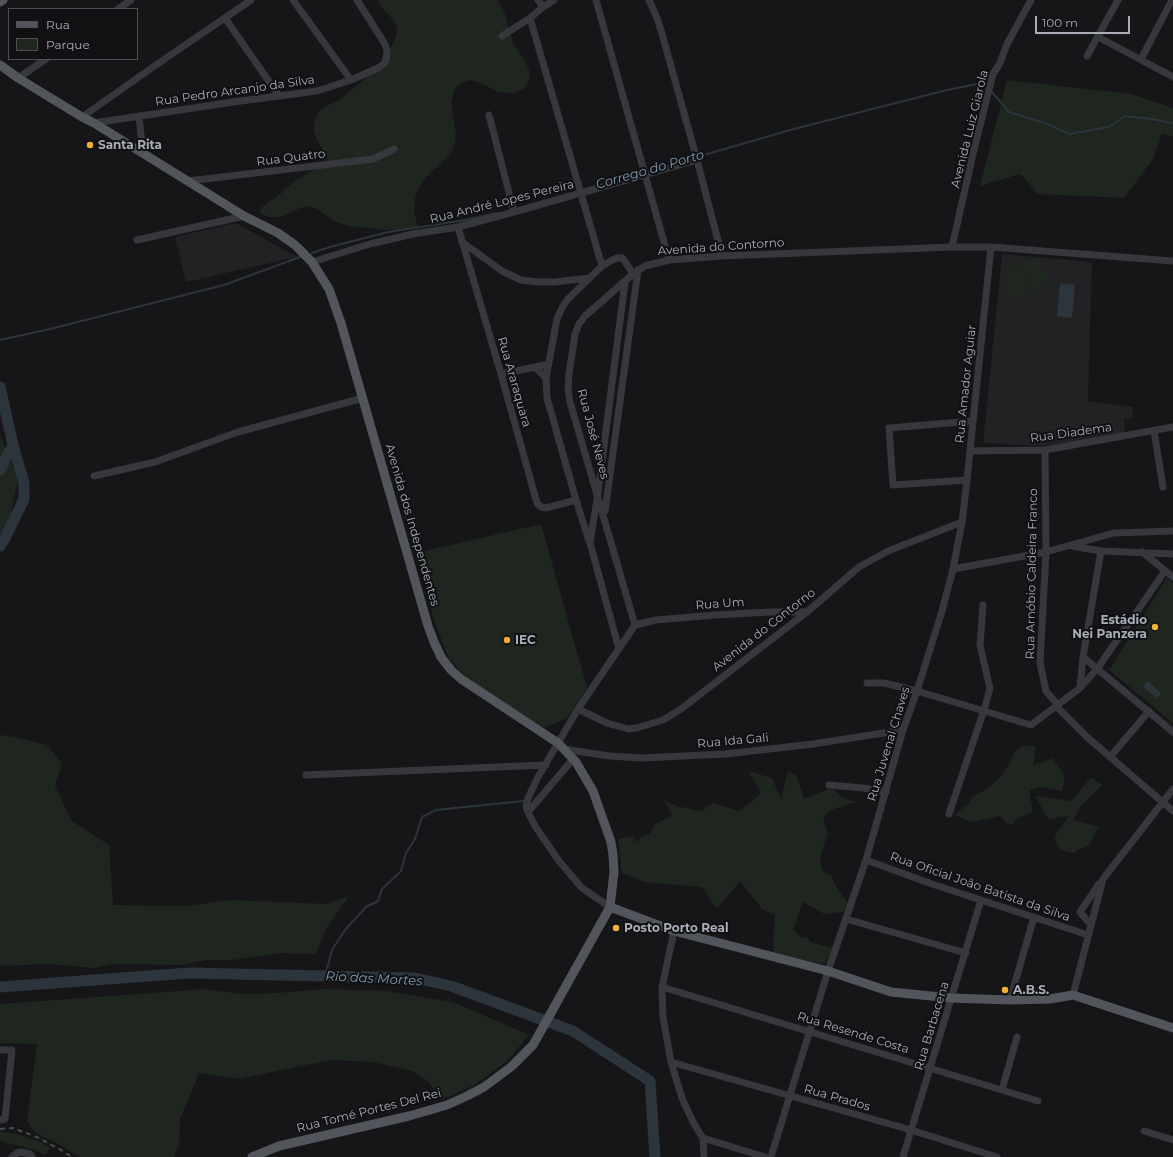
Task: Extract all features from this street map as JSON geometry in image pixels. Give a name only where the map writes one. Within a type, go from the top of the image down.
[{"type":"main road","name":"Avenida dos Independentes","points":[[0,64],[18,78],[94,123],[244,216],[278,233],[295,245],[312,262],[329,289],[336,307],[428,626],[434,642],[441,657],[451,670],[461,679],[561,746],[576,762],[593,791],[611,842],[614,872],[610,907]]},
{"type":"main road","points":[[610,907],[674,931],[828,971],[890,992],[951,998],[1010,1000],[1073,995],[1173,1028]]},
{"type":"main road","name":"Rua Tomé Portes Del Rei","points":[[252,1157],[279,1146],[409,1116],[446,1105],[484,1087],[511,1067],[533,1045],[610,907]]},
{"type":"street","points":[[119,8],[131,0]]},
{"type":"street","points":[[82,117],[252,0]]},
{"type":"street","points":[[293,0],[351,80]]},
{"type":"street","name":"Rua Pedro Arcanjo da Silva","points":[[94,123],[279,96],[317,92],[351,80],[378,68],[384,64],[387,56],[385,44],[357,0]]},
{"type":"street","points":[[538,0],[543,7]]},
{"type":"street","points":[[502,36],[554,0]]},
{"type":"street","points":[[596,0],[669,260]]},
{"type":"street","points":[[649,0],[661,30],[722,256]]},
{"type":"street","name":"Avenida Luiz Giarola","points":[[952,247],[993,74],[1000,63],[1007,44],[1031,0]]},
{"type":"street","points":[[1087,56],[1118,0]]},
{"type":"street","points":[[1140,59],[1172,0]]},
{"type":"street","points":[[225,18],[279,96]]},
{"type":"street","points":[[530,18],[602,266]]},
{"type":"street","points":[[1098,37],[1173,77]]},
{"type":"street","points":[[18,78],[45,60]]},
{"type":"street","points":[[489,115],[514,210]]},
{"type":"street","points":[[139,116],[144,154]]},
{"type":"street","name":"Rua Quatro","points":[[188,181],[373,159],[394,150]]},
{"type":"street","name":"Rua André Lopes Pereira","points":[[312,262],[370,244],[413,234],[458,227],[696,158]]},
{"type":"street","points":[[137,240],[244,216]]},
{"type":"street","name":"Rua Araraquara","points":[[458,227],[537,503],[541,507],[546,508],[576,500]]},
{"type":"street","points":[[462,242],[502,271],[521,280],[555,282],[589,278]]},
{"type":"street","name":"Avenida do Contorno","points":[[625,282],[645,266],[669,260],[722,256],[952,247],[991,247],[1173,261]]},
{"type":"street","name":"Rua Amador Aguiar","points":[[962,522],[971,451],[991,247]]},
{"type":"street","points":[[604,515],[636,272],[622,258],[616,258],[602,266],[568,299],[559,313],[546,378],[547,398],[590,543],[619,649]]},
{"type":"street","points":[[590,543],[598,493],[625,282]]},
{"type":"street","name":"Rua José Neves","points":[[598,493],[570,402],[568,389],[569,374],[575,334],[579,324],[585,316],[625,282]]},
{"type":"street","points":[[501,374],[549,364]]},
{"type":"street","points":[[535,367],[546,378]]},
{"type":"street","points":[[94,476],[155,462],[238,432],[363,398]]},
{"type":"street","points":[[967,480],[893,485],[889,428],[973,421]]},
{"type":"street","name":"Rua Diadema","points":[[971,451],[1045,450],[1173,427]]},
{"type":"street","points":[[1154,431],[1163,487]]},
{"type":"street","name":"Rua Arnóbio Caldeira Franco","points":[[1045,450],[1046,552],[1040,663],[1046,691],[1058,705],[1058,708],[1087,737],[1111,756],[1173,811]]},
{"type":"street","points":[[598,493],[635,625],[578,709],[561,746],[546,764],[538,778],[528,798],[526,806],[535,826],[559,861],[582,888],[610,907]]},
{"type":"street","name":"Avenida do Contorno","points":[[578,709],[607,723],[628,729],[637,728],[663,720],[681,709],[807,612],[859,567],[888,551],[962,522]]},
{"type":"street","name":"Rua Juvenal Chaves","points":[[770,1157],[828,971],[866,860],[904,730],[942,611],[953,569],[962,522]]},
{"type":"street","points":[[953,569],[1046,552],[1114,533],[1173,531]]},
{"type":"street","points":[[1069,546],[1102,551],[1173,554]]},
{"type":"street","points":[[1080,688],[1083,657],[1102,551]]},
{"type":"street","points":[[1142,552],[1173,577]]},
{"type":"street","points":[[867,683],[884,683],[917,691],[1031,724],[1080,688],[1097,669],[1165,571]]},
{"type":"street","points":[[949,814],[990,688],[980,646],[983,605]]},
{"type":"street","name":"Rua Um","points":[[635,625],[656,620],[715,615],[770,612],[807,612]]},
{"type":"street","points":[[1083,657],[1173,732]]},
{"type":"street","points":[[1111,756],[1149,711]]},
{"type":"street","name":"Rua Ida Gali","points":[[561,746],[609,756],[642,758],[726,754],[813,744],[904,730]]},
{"type":"street","points":[[528,812],[573,758]]},
{"type":"street","points":[[306,776],[546,764]]},
{"type":"street","points":[[830,785],[886,792]]},
{"type":"street","points":[[1091,925],[1080,912],[1103,879],[1173,789]]},
{"type":"street","name":"Rua Oficial João Batista da Silva","points":[[866,860],[932,884],[1088,935]]},
{"type":"street","points":[[1073,995],[1103,879]]},
{"type":"street","name":"Rua Barbacena","points":[[903,1157],[981,900]]},
{"type":"street","points":[[1010,1000],[1034,917]]},
{"type":"street","points":[[846,919],[966,953]]},
{"type":"street","points":[[674,931],[662,987],[663,1017],[671,1062],[682,1098],[693,1122],[703,1138],[704,1157]]},
{"type":"street","name":"Rua Resende Costa","points":[[662,987],[1038,1101]]},
{"type":"street","points":[[1002,1090],[1017,1037]]},
{"type":"street","points":[[0,1050],[12,1050],[5,1120],[0,1120]]},
{"type":"street","name":"Rua Prados","points":[[671,1062],[911,1130],[997,1157]]},
{"type":"street","points":[[1144,1131],[1173,1140]]},
{"type":"street","points":[[703,1138],[764,1157]]},
{"type":"street","points":[[12,1157],[16,1153],[21,1152],[30,1154],[32,1157]]},
{"type":"shaded area","points":[[236,223],[297,257],[186,282],[175,237]]},
{"type":"shaded area","points":[[1002,254],[1092,262],[1088,401],[1133,407],[1132,419],[1124,419],[1125,434],[1044,446],[983,443]]},
{"type":"shaded area","points":[[1060,283],[1075,285],[1072,318],[1057,316]]},
{"type":"shaded area","points":[[1148,681],[1161,693],[1157,698],[1143,687]]},
{"type":"green space","points":[[377,0],[497,0],[504,11],[513,43],[527,65],[530,73],[525,88],[514,93],[499,92],[471,80],[463,82],[456,87],[451,103],[456,133],[455,142],[452,152],[427,176],[418,189],[414,211],[418,228],[386,230],[350,226],[336,222],[317,209],[308,206],[280,217],[269,217],[261,213],[260,210],[262,207],[296,180],[325,163],[327,159],[326,154],[317,140],[314,130],[317,114],[323,108],[339,100],[374,71],[385,58],[393,44],[397,34],[397,27]]},
{"type":"green space","points":[[1007,80],[1132,94],[1173,108],[1173,136],[1162,134],[1153,159],[1124,198],[1038,194],[1020,174],[980,186]]},
{"type":"green space","points":[[1037,257],[1051,283],[1034,290],[1023,265]]},
{"type":"green space","points":[[1020,263],[1033,291],[1012,301],[1000,272]]},
{"type":"green space","points":[[0,435],[18,479],[5,538],[0,546]]},
{"type":"green space","name":"IEC","points":[[541,524],[587,688],[567,718],[545,728],[478,688],[448,657],[435,623],[416,553]]},
{"type":"green space","name":"Estádio Nei Panzera","points":[[1167,578],[1173,583],[1173,723],[1109,670]]},
{"type":"green space","points":[[0,735],[47,745],[62,763],[55,786],[72,821],[109,845],[113,905],[187,906],[231,900],[327,904],[349,896],[327,927],[316,954],[280,953],[233,960],[207,960],[180,965],[112,964],[95,968],[49,964],[0,966]]},
{"type":"green space","points":[[1023,745],[1036,747],[1033,766],[1052,758],[1065,775],[1062,791],[1042,787],[1029,790],[1033,812],[1018,818],[1013,825],[1006,823],[1001,816],[972,822],[954,815],[968,804],[972,798],[992,785],[1002,775],[1011,761],[1015,751]]},
{"type":"green space","points":[[748,771],[772,778],[781,799],[788,771],[797,776],[804,799],[826,790],[833,789],[844,799],[856,802],[831,810],[823,817],[828,833],[820,857],[822,870],[831,875],[835,885],[848,903],[843,912],[824,914],[803,902],[793,930],[802,938],[807,937],[811,942],[835,949],[824,964],[774,955],[773,942],[775,915],[762,909],[740,881],[717,909],[702,887],[644,882],[622,873],[618,839],[633,836],[638,842],[642,836],[650,834],[654,825],[672,815],[664,800],[676,806],[701,811],[713,803],[738,811],[752,802],[761,792]]},
{"type":"green space","points":[[1091,777],[1102,785],[1081,806],[1073,820],[1099,827],[1089,845],[1077,850],[1075,853],[1060,850],[1054,837],[1069,816],[1048,819],[1035,796],[1072,801]]},
{"type":"green space","points":[[206,989],[241,994],[325,989],[387,991],[453,1002],[529,1035],[507,1061],[473,1086],[440,1100],[430,1083],[413,1071],[373,1062],[330,1060],[239,1079],[199,1073],[180,1119],[179,1143],[174,1157],[79,1157],[62,1146],[36,1133],[27,1121],[37,1044],[0,1043],[0,1004]]},
{"type":"green space","points":[[0,1132],[24,1136],[43,1143],[50,1148],[46,1155],[35,1150],[0,1141]]},
{"type":"waterway","name":"Corrego do Porto","points":[[697,157],[790,130],[947,90],[977,84],[985,88]]},
{"type":"waterway","name":"Corrego do Porto","points":[[992,92],[1009,112],[1048,124],[1069,134],[1109,127],[1125,116],[1173,123]]},
{"type":"waterway","name":"Corrego do Porto","points":[[312,253],[388,232],[465,220],[497,213]]},
{"type":"waterway","points":[[0,340],[50,329],[224,285],[300,257]]},
{"type":"waterway","name":"Rio das Mortes","points":[[0,387],[13,445],[24,483],[24,499],[0,546]]},
{"type":"waterway","points":[[0,470],[13,445]]},
{"type":"waterway","points":[[325,976],[332,950],[345,930],[366,907],[378,901],[382,889],[401,871],[406,853],[415,839],[422,817],[436,810],[523,801]]},
{"type":"waterway","name":"Rio das Mortes","points":[[0,987],[189,973],[415,978],[451,986],[573,1031],[650,1081],[655,1157]]},
{"type":"railway","points":[[0,1129],[13,1128],[37,1137],[72,1157]]},
{"type":"place","name":"Santa Rita","points":[[90,145]]},
{"type":"place","name":"Estádio Nei Panzera","points":[[1155,627]]},
{"type":"place","name":"IEC","points":[[507,640]]},
{"type":"place","name":"Posto Porto Real","points":[[616,928]]},
{"type":"place","name":"A.B.S.","points":[[1005,990]]}]
